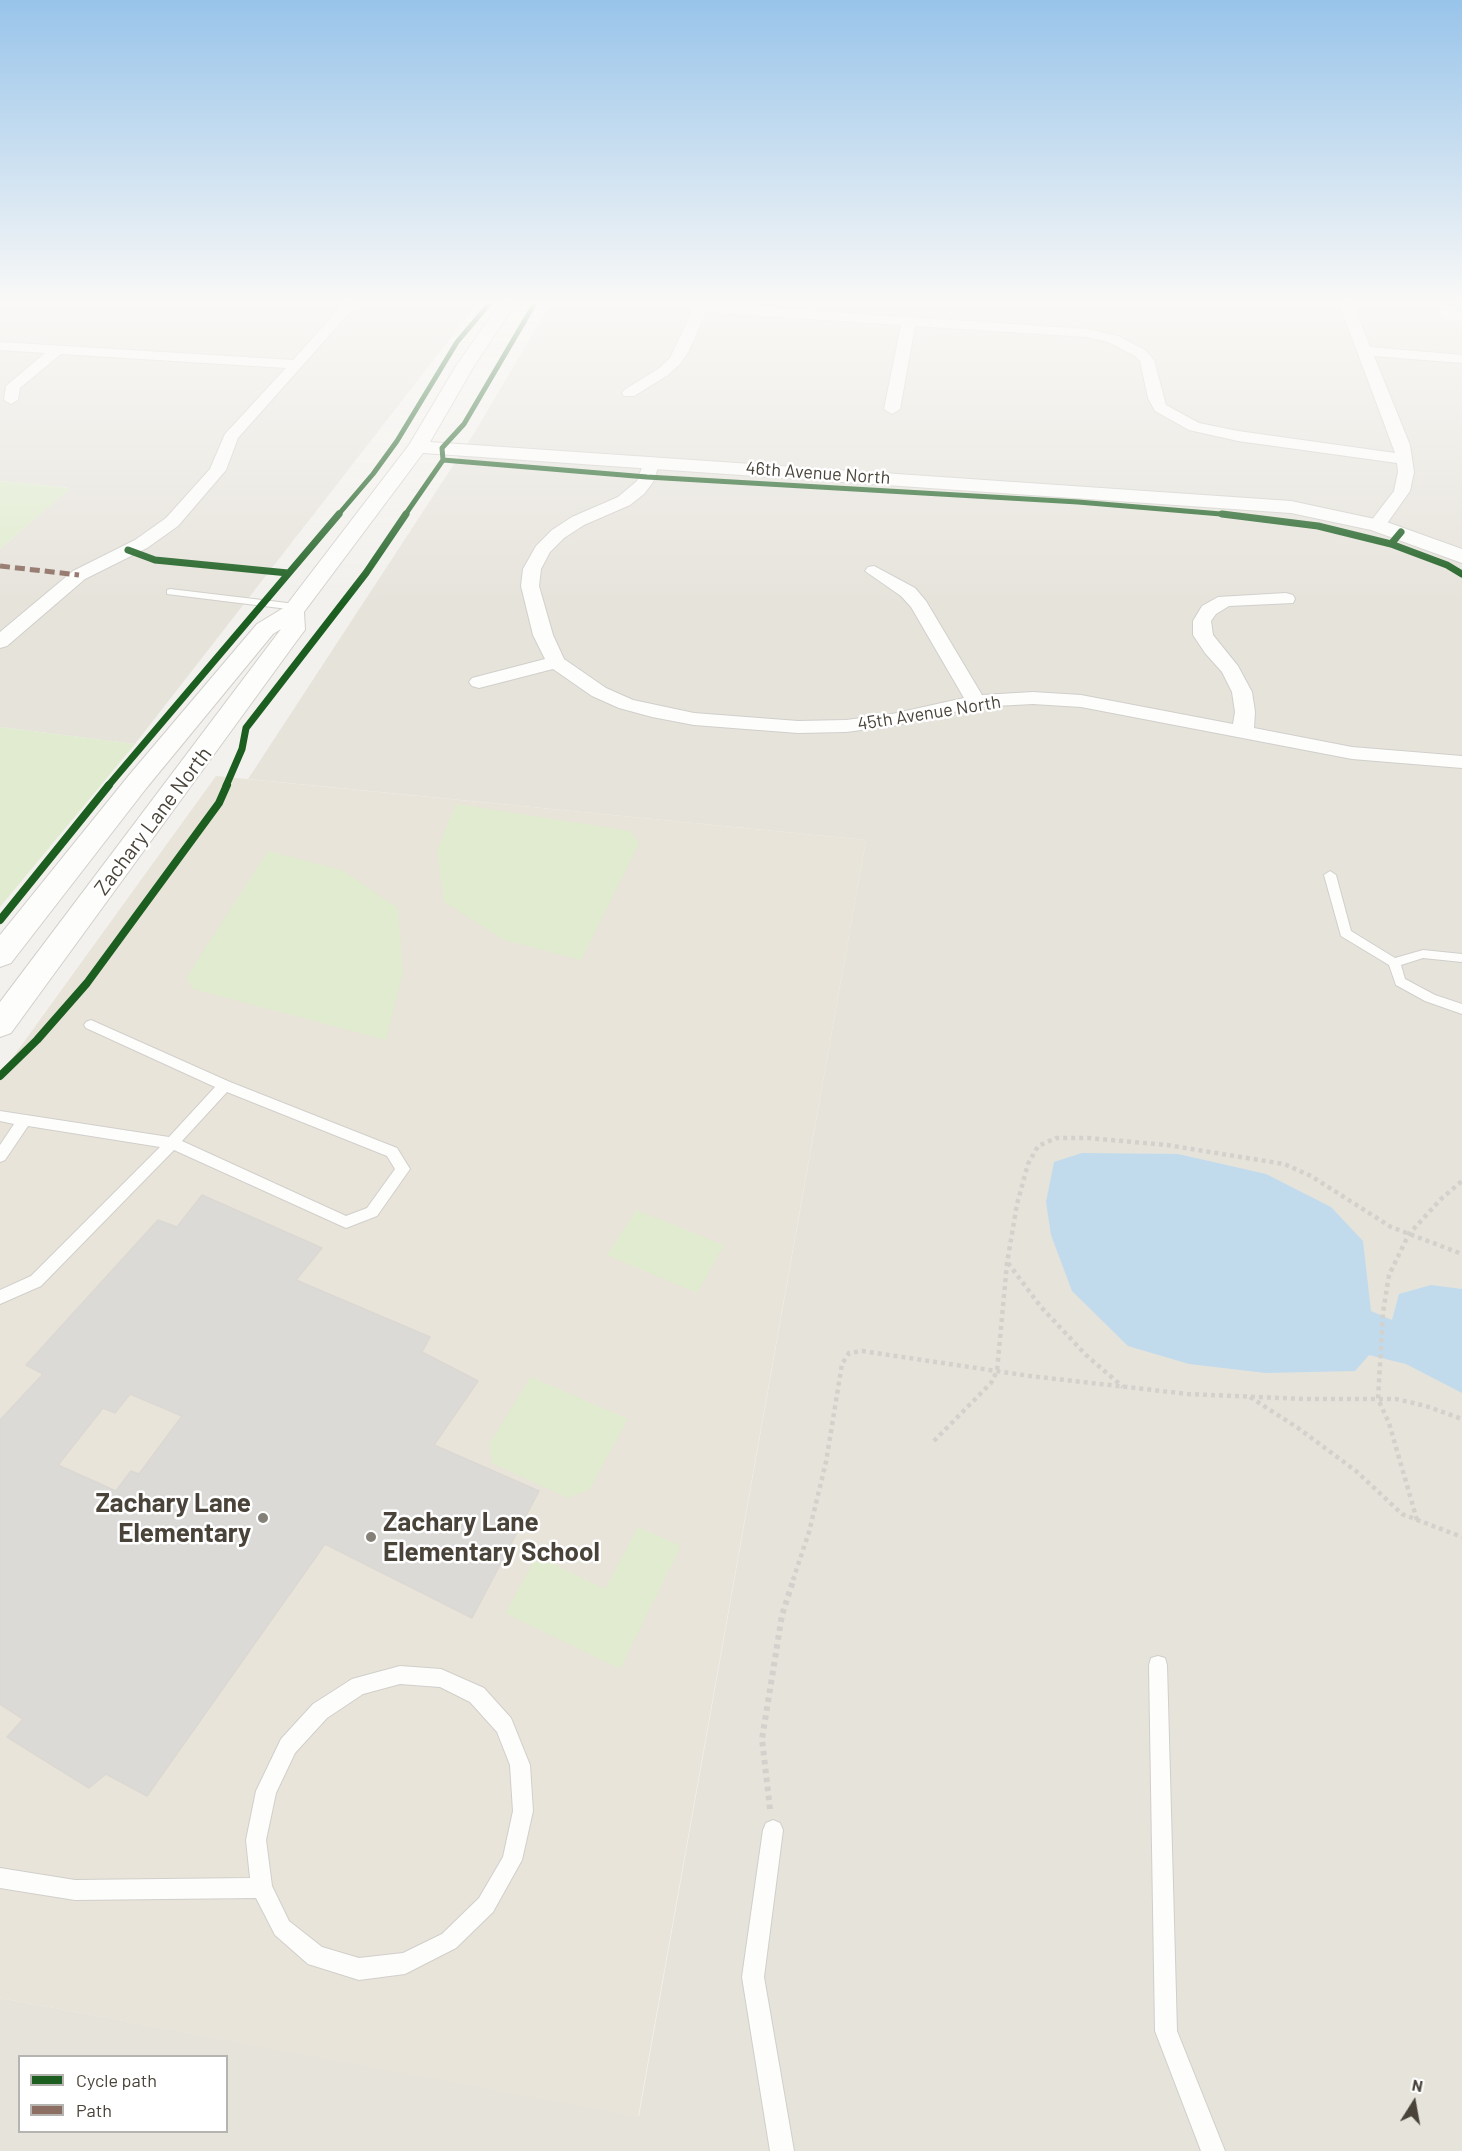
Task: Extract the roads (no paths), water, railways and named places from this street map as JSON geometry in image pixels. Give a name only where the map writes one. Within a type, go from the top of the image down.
[{"type":"street","points":[[0,642],[80,575],[141,544],[172,522],[218,470],[231,436],[260,403]]},
{"type":"street","name":"Zachary Lane North","points":[[0,956],[139,780],[264,629],[294,610],[418,447],[443,403]]},
{"type":"street","points":[[892,409],[893,403]]},
{"type":"street","points":[[1158,403],[1160,408],[1175,418],[1194,427],[1238,436],[1404,459]]},
{"type":"street","points":[[1377,525],[1402,491],[1406,472],[1402,445],[1386,403]]},
{"type":"street","name":"46th Avenue North","points":[[418,447],[1291,507],[1377,525],[1462,556]]},
{"type":"street","points":[[479,682],[556,662],[543,635],[530,586],[532,569],[542,550],[558,534],[578,521],[624,501],[638,490],[645,482],[652,462]]},
{"type":"street","points":[[874,571],[908,592],[920,605],[976,701]]},
{"type":"street","points":[[1243,731],[1245,712],[1242,692],[1232,670],[1212,649],[1203,635],[1202,621],[1209,610],[1225,601],[1286,599]]},
{"type":"street","name":"Zachary Lane North","points":[[0,1025],[176,792],[293,630],[294,610]]},
{"type":"street","name":"45th Avenue North","points":[[556,662],[599,692],[626,704],[659,713],[749,724],[798,727],[846,726],[892,720],[976,701],[1033,698],[1081,701],[1352,753],[1462,762]]},
{"type":"lane","points":[[171,592],[294,610]]},
{"type":"lane","points":[[1330,875],[1345,933],[1394,963],[1400,982],[1430,998],[1462,1009]]},
{"type":"lane","points":[[1394,963],[1423,954],[1462,958]]},
{"type":"lane","points":[[0,1116],[172,1143],[346,1222],[372,1212],[403,1169],[392,1152],[225,1086],[91,1025]]},
{"type":"lane","points":[[0,1297],[36,1281],[225,1086]]},
{"type":"lane","points":[[0,1156],[24,1120]]},
{"type":"lane","points":[[1158,1665],[1166,2031],[1213,2151]]},
{"type":"lane","points":[[400,1675],[441,1678],[477,1695],[504,1725],[520,1765],[523,1811],[512,1860],[486,1905],[449,1941],[405,1963],[359,1969],[348,1966],[316,1956],[282,1928],[262,1888],[256,1840],[266,1791],[288,1746],[320,1711],[359,1686],[400,1675]]},
{"type":"lane","points":[[773,1830],[753,1977],[782,2151]]},
{"type":"lane","points":[[0,1878],[75,1890],[262,1888]]},
{"type":"water","points":[[1082,1153],[1178,1154],[1266,1174],[1331,1207],[1363,1241],[1371,1311],[1392,1320],[1399,1294],[1431,1285],[1462,1289],[1462,1393],[1406,1364],[1369,1355],[1355,1371],[1266,1373],[1189,1364],[1128,1346],[1072,1291],[1051,1235],[1046,1202],[1054,1162]]},
{"type":"place","name":"Zachary Lane Elementary","points":[[263,1518]]},
{"type":"place","name":"Zachary Lane Elementary School","points":[[371,1537]]}]
